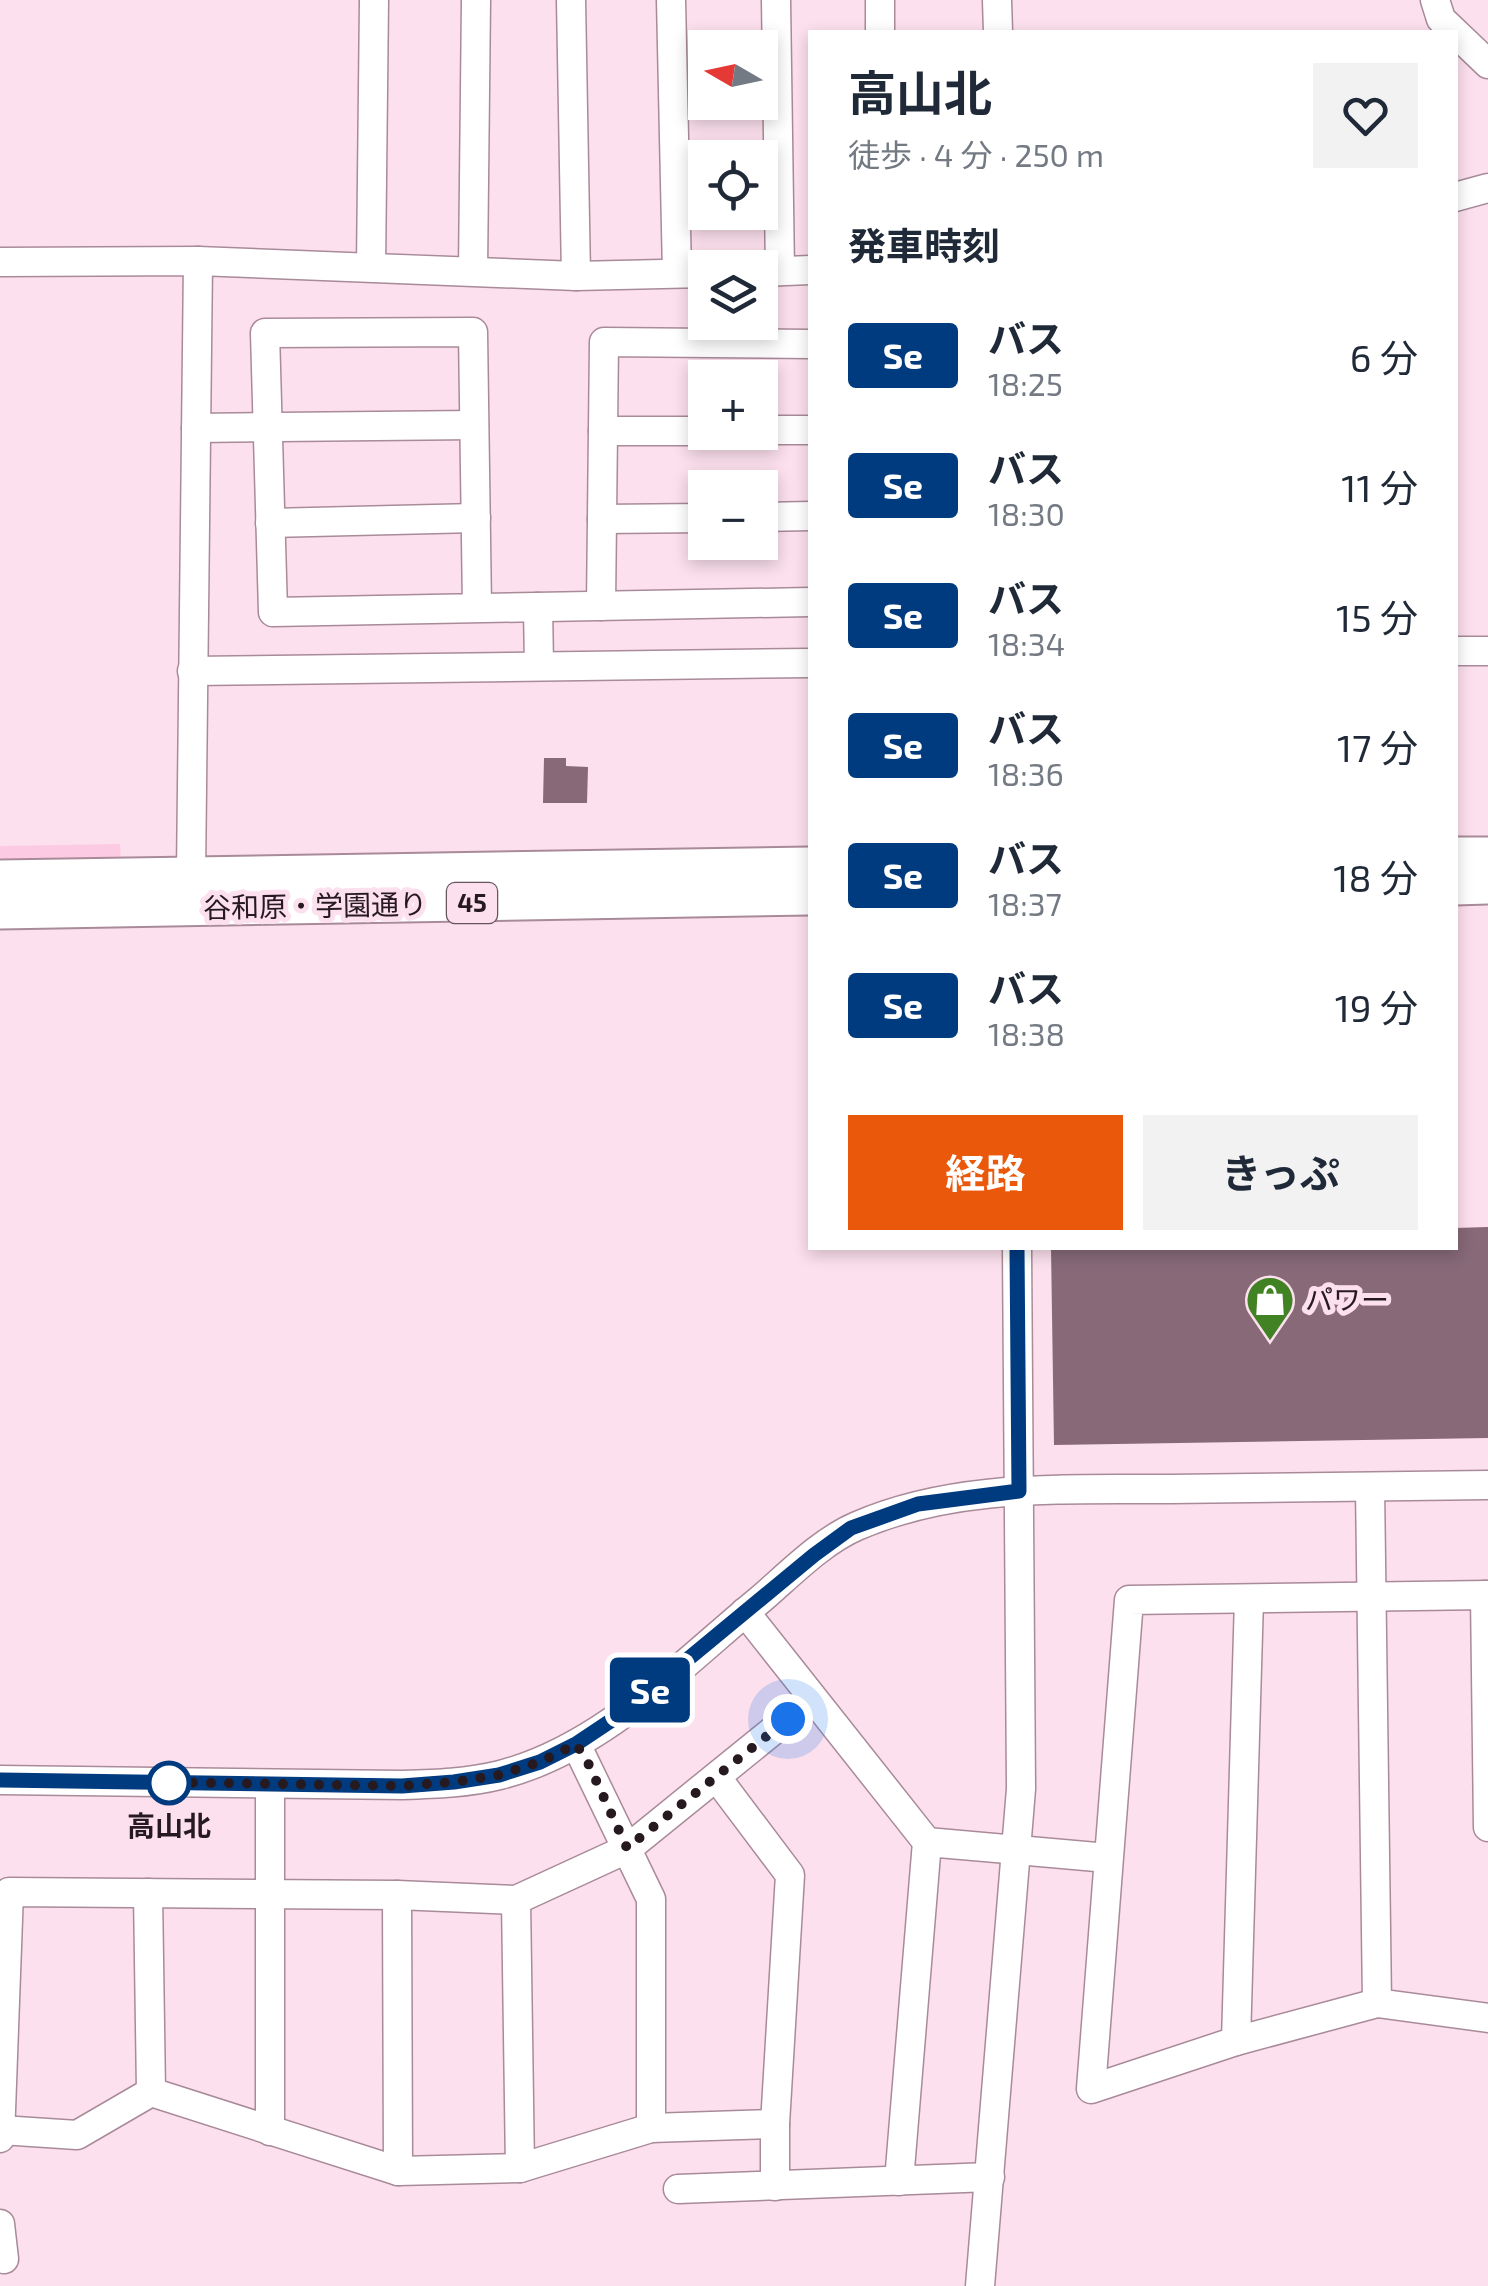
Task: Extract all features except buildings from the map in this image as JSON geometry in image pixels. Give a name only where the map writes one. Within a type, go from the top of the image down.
[{"type":"main road","points":[[1458,855],[1488,855]]},
{"type":"main road","name":"谷和原・学園通り","points":[[0,878],[808,866]]},
{"type":"main road","points":[[1458,887],[1488,886]]},
{"type":"main road","name":"谷和原・学園通り","points":[[0,912],[808,897]]},
{"type":"street","points":[[371,268],[374,0]]},
{"type":"street","points":[[473,271],[476,0]]},
{"type":"street","points":[[571,0],[576,276]]},
{"type":"street","points":[[671,0],[689,250]]},
{"type":"street","points":[[770,250],[776,0]]},
{"type":"street","points":[[880,0],[880,30]]},
{"type":"street","points":[[997,0],[998,30]]},
{"type":"street","points":[[1436,0],[1442,19],[1453,30]]},
{"type":"street","points":[[1458,35],[1488,64]]},
{"type":"street","points":[[1458,195],[1488,188]]},
{"type":"street","points":[[191,875],[198,261]]},
{"type":"street","points":[[0,262],[198,261],[576,276],[688,273]]},
{"type":"street","points":[[778,271],[808,270]]},
{"type":"street","points":[[477,608],[473,332],[265,333],[273,612],[808,602]]},
{"type":"street","points":[[601,606],[604,342],[808,344]]},
{"type":"street","points":[[196,428],[474,425]]},
{"type":"street","points":[[778,430],[808,430]]},
{"type":"street","points":[[604,432],[688,431]]},
{"type":"street","points":[[778,517],[808,516]]},
{"type":"street","points":[[270,522],[476,518]]},
{"type":"street","points":[[602,519],[688,518]]},
{"type":"street","points":[[538,607],[539,666]]},
{"type":"street","points":[[1458,651],[1488,651]]},
{"type":"street","points":[[192,671],[808,662]]},
{"type":"street","points":[[980,2286],[1017,1850],[1022,1740],[1016,1250]]},
{"type":"street","points":[[0,1780],[402,1786],[513,1771],[576,1744],[624,1712],[851,1528],[918,1504],[1019,1491],[1488,1486]]},
{"type":"street","points":[[1370,1487],[1377,2002]]},
{"type":"street","points":[[1488,1827],[1486,1595],[1128,1600],[1091,2089],[1377,2002],[1488,2018]]},
{"type":"street","points":[[1236,2042],[1249,1599]]},
{"type":"street","points":[[745,1612],[927,1842],[899,2181]]},
{"type":"street","points":[[0,2138],[8,1892],[397,1895],[516,1900],[627,1848],[812,1699]]},
{"type":"street","points":[[576,1744],[651,1899],[651,2128]]},
{"type":"street","points":[[717,1778],[790,1875],[775,2186]]},
{"type":"street","points":[[270,1784],[270,2131]]},
{"type":"street","points":[[927,1842],[1108,1858]]},
{"type":"street","points":[[148,1893],[151,2092]]},
{"type":"street","points":[[397,1895],[398,2171]]},
{"type":"street","points":[[516,1900],[520,2168]]},
{"type":"street","points":[[1,2130],[77,2135],[151,2092],[398,2171],[520,2168],[651,2128],[775,2124]]},
{"type":"street","points":[[678,2190],[990,2176]]},
{"type":"street","points":[[0,2224],[4,2259]]},
{"type":"shaded area","points":[[120,844],[121,864],[0,866],[0,846]]},
{"type":"bus line","name":"Se","points":[[0,1780],[402,1786],[499,1775],[540,1762],[576,1744],[624,1712],[851,1528],[918,1504],[1019,1491],[1017,1250]]},
{"type":"place","name":"パワー","points":[[1270,1342]]},
{"type":"place","name":"高山北","points":[[169,1783]]},
{"type":"route","points":[[169,1783],[154,1782],[402,1786],[454,1782],[499,1775],[540,1762],[576,1744],[627,1848],[788,1719]]}]
